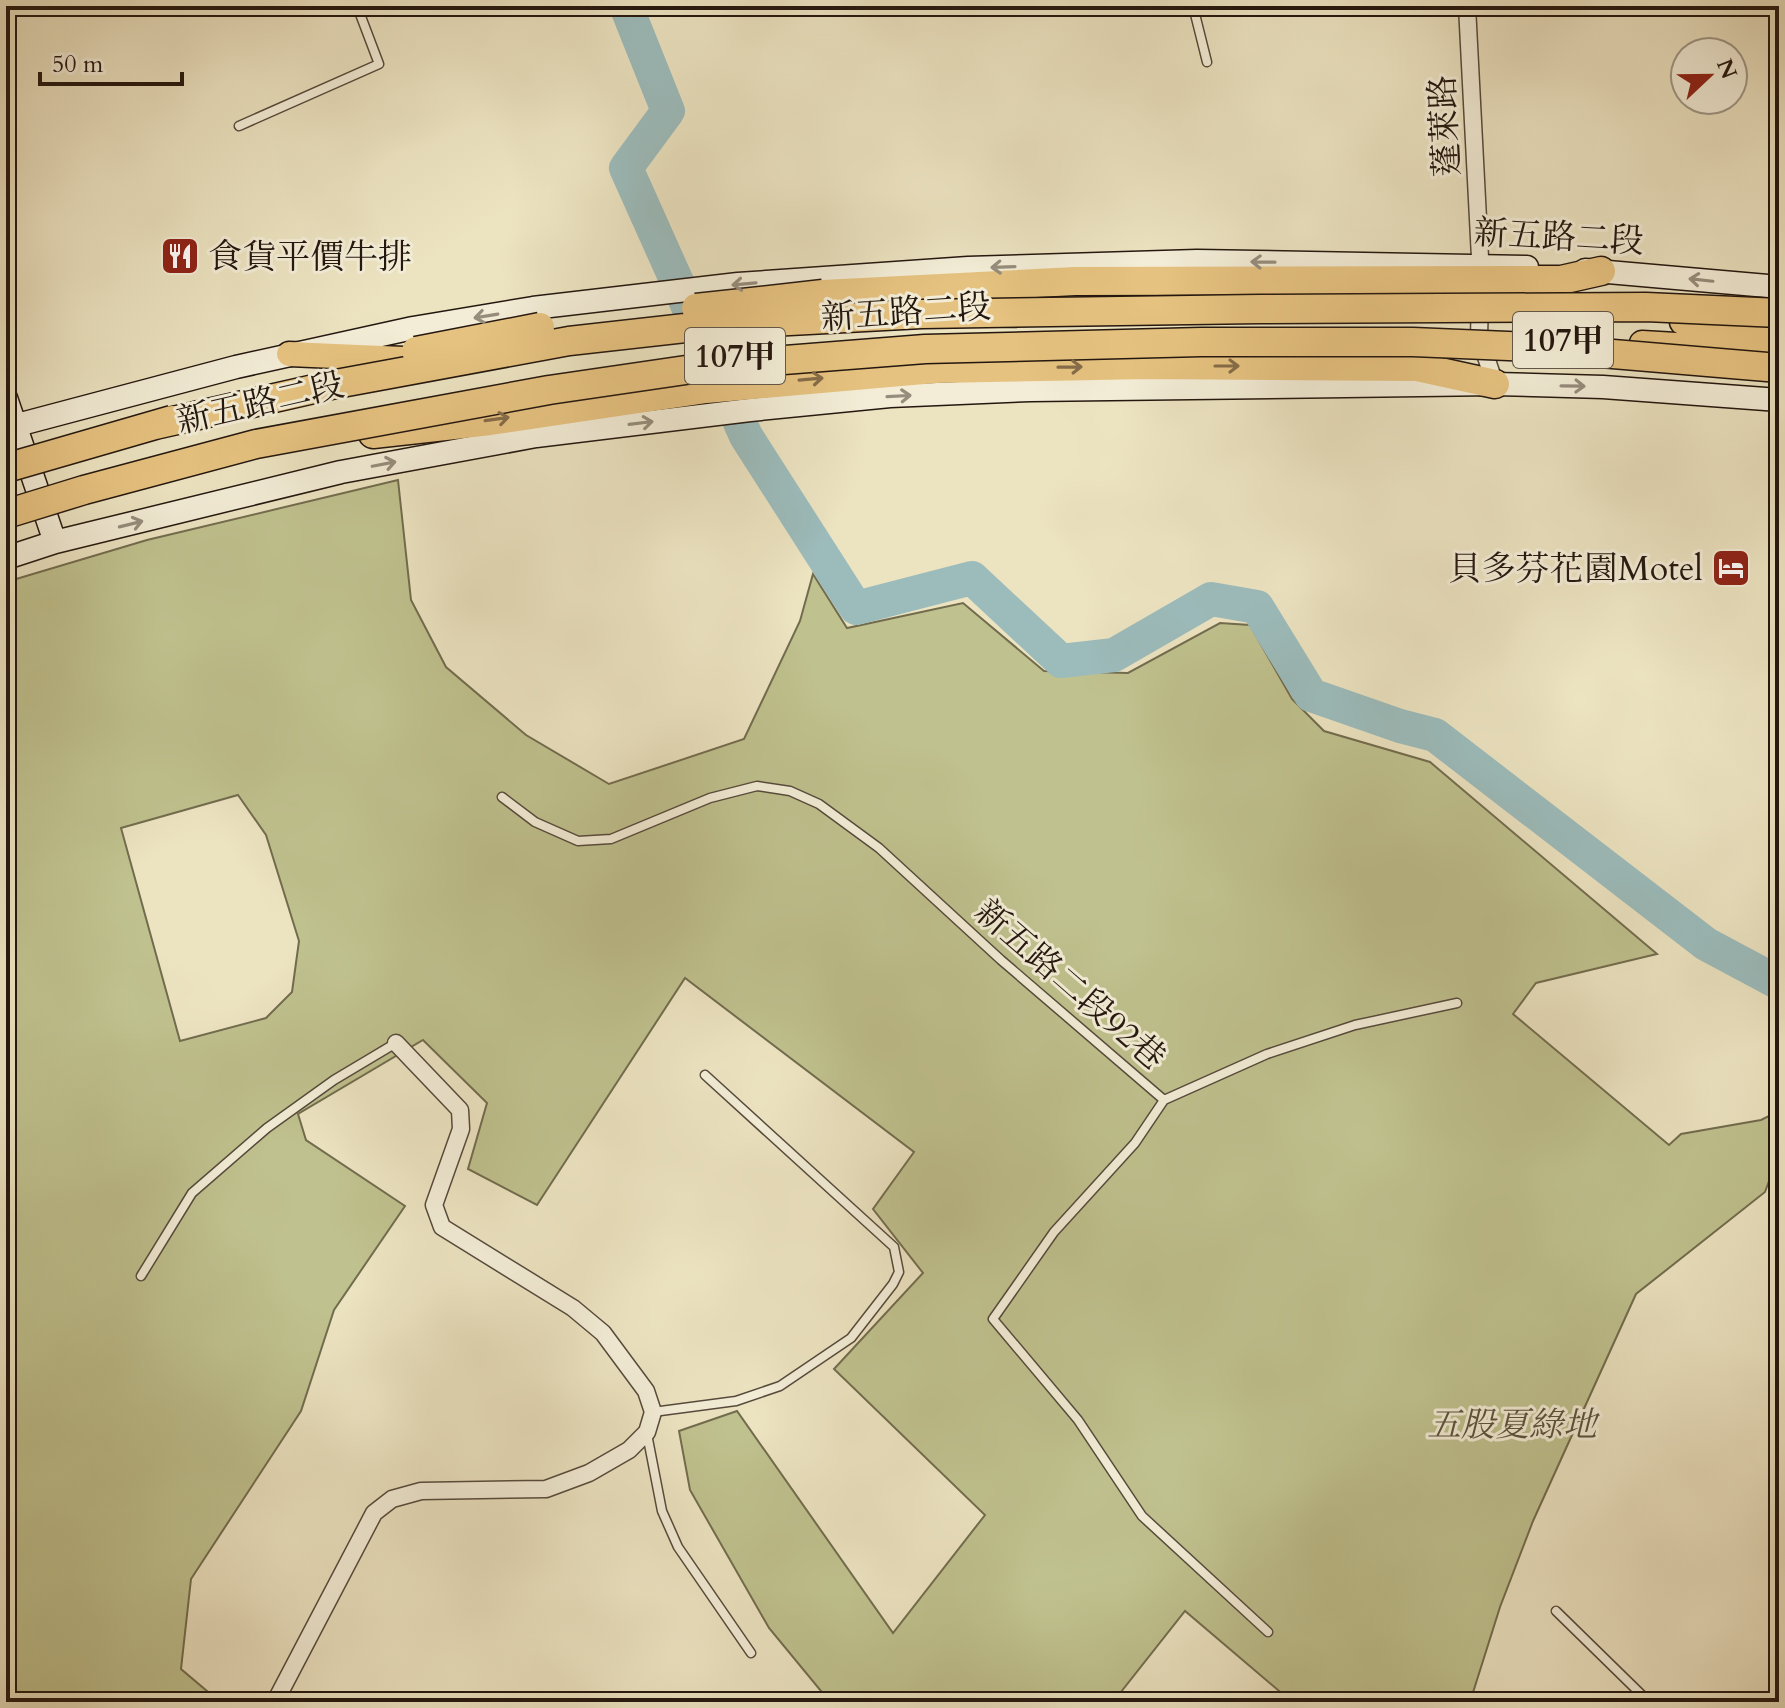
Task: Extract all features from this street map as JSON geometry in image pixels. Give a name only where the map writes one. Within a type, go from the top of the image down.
[{"type":"highway","points":[[27,478],[155,425],[333,369],[471,338],[564,323],[823,294],[1075,281],[1481,272],[1561,280],[1601,271]]},
{"type":"highway","points":[[155,425],[336,384],[538,347],[712,325],[922,314],[1260,309],[1646,307],[1779,313]]},
{"type":"highway","points":[[6,514],[256,444],[549,390],[720,365],[925,349],[1201,342],[1413,342],[1530,347],[1779,368]]},
{"type":"highway","points":[[171,466],[341,438],[785,381],[935,369],[1149,365],[1417,367],[1495,384]]},
{"type":"main road","name":"新五路二段","points":[[12,426],[289,354],[413,328],[533,308],[753,283],[968,268],[1197,261],[1481,272]]},
{"type":"main road","name":"新五路二段","points":[[1601,271],[1779,287]]},
{"type":"main road","name":"新五路二段","points":[[6,505],[27,478],[250,413],[338,393],[660,342],[923,321],[1479,325],[1647,332],[1779,328]]},
{"type":"main road","name":"新五路二段","points":[[6,481],[512,385],[720,357],[1034,337],[1479,325]]},
{"type":"main road","name":"新五路二段","points":[[1647,332],[1779,351]]},
{"type":"main road","points":[[289,354],[510,364]]},
{"type":"main road","name":"107甲","points":[[6,558],[55,542],[341,472],[536,436],[890,396],[1030,390],[1495,384],[1603,387],[1779,400]]},
{"type":"main road","points":[[6,398],[27,478],[55,542]]},
{"type":"street","name":"蓬萊路","points":[[1467,6],[1481,272],[1479,325],[1495,384]]},
{"type":"street","points":[[275,1702],[374,1513],[392,1499],[421,1491],[546,1489],[589,1473],[629,1450],[647,1432],[653,1412],[646,1391],[603,1333],[573,1308],[442,1227],[434,1205],[461,1129],[460,1110],[396,1043]]},
{"type":"lane","points":[[239,126],[379,64],[357,6]]},
{"type":"lane","points":[[1193,6],[1207,62]]},
{"type":"lane","name":"新五路二段92巷","points":[[502,797],[535,822],[578,841],[611,839],[710,798],[757,786],[790,791],[819,804],[879,848],[1001,960],[1164,1100],[1135,1143],[1054,1232],[993,1319],[1078,1420],[1142,1516],[1268,1632]]},
{"type":"lane","points":[[1164,1100],[1267,1054],[1355,1025],[1457,1003]]},
{"type":"lane","points":[[141,1276],[192,1193],[267,1128],[334,1080],[396,1043]]},
{"type":"lane","points":[[653,1412],[736,1401],[780,1386],[851,1338],[899,1272],[894,1247],[705,1075]]},
{"type":"lane","points":[[647,1432],[662,1511],[678,1547],[751,1653]]},
{"type":"lane","points":[[1556,1611],[1649,1702]]},
{"type":"green space","name":"五股夏綠地","points":[[398,480],[411,600],[446,667],[526,735],[609,784],[744,739],[800,621],[813,574],[847,628],[963,603],[1044,671],[1128,673],[1220,623],[1250,625],[1292,699],[1324,731],[1430,762],[1657,954],[1536,983],[1513,1014],[1669,1145],[1681,1134],[1761,1120],[1779,1111],[1779,1154],[1765,1192],[1636,1294],[1533,1521],[1500,1607],[1470,1702],[1292,1702],[1185,1611],[1113,1702],[830,1702],[769,1628],[690,1490],[679,1431],[737,1411],[893,1633],[985,1515],[834,1369],[923,1273],[873,1209],[914,1152],[685,978],[537,1205],[468,1169],[487,1103],[423,1040],[298,1114],[306,1140],[405,1206],[334,1310],[301,1411],[191,1579],[181,1669],[220,1702],[6,1702],[6,582],[147,540]],"holes":[[[238,795],[266,835],[299,941],[292,992],[266,1018],[180,1041],[121,828]]]},
{"type":"waterway","points":[[626,6],[668,111],[626,168],[746,436],[856,608],[972,578],[1061,661],[1114,655],[1211,599],[1257,607],[1311,695],[1435,735],[1706,944],[1779,983]]},
{"type":"place","name":"食貨平價牛排","points":[[180,256]]},
{"type":"place","name":"貝多芬花園Motel","points":[[1731,568]]}]
